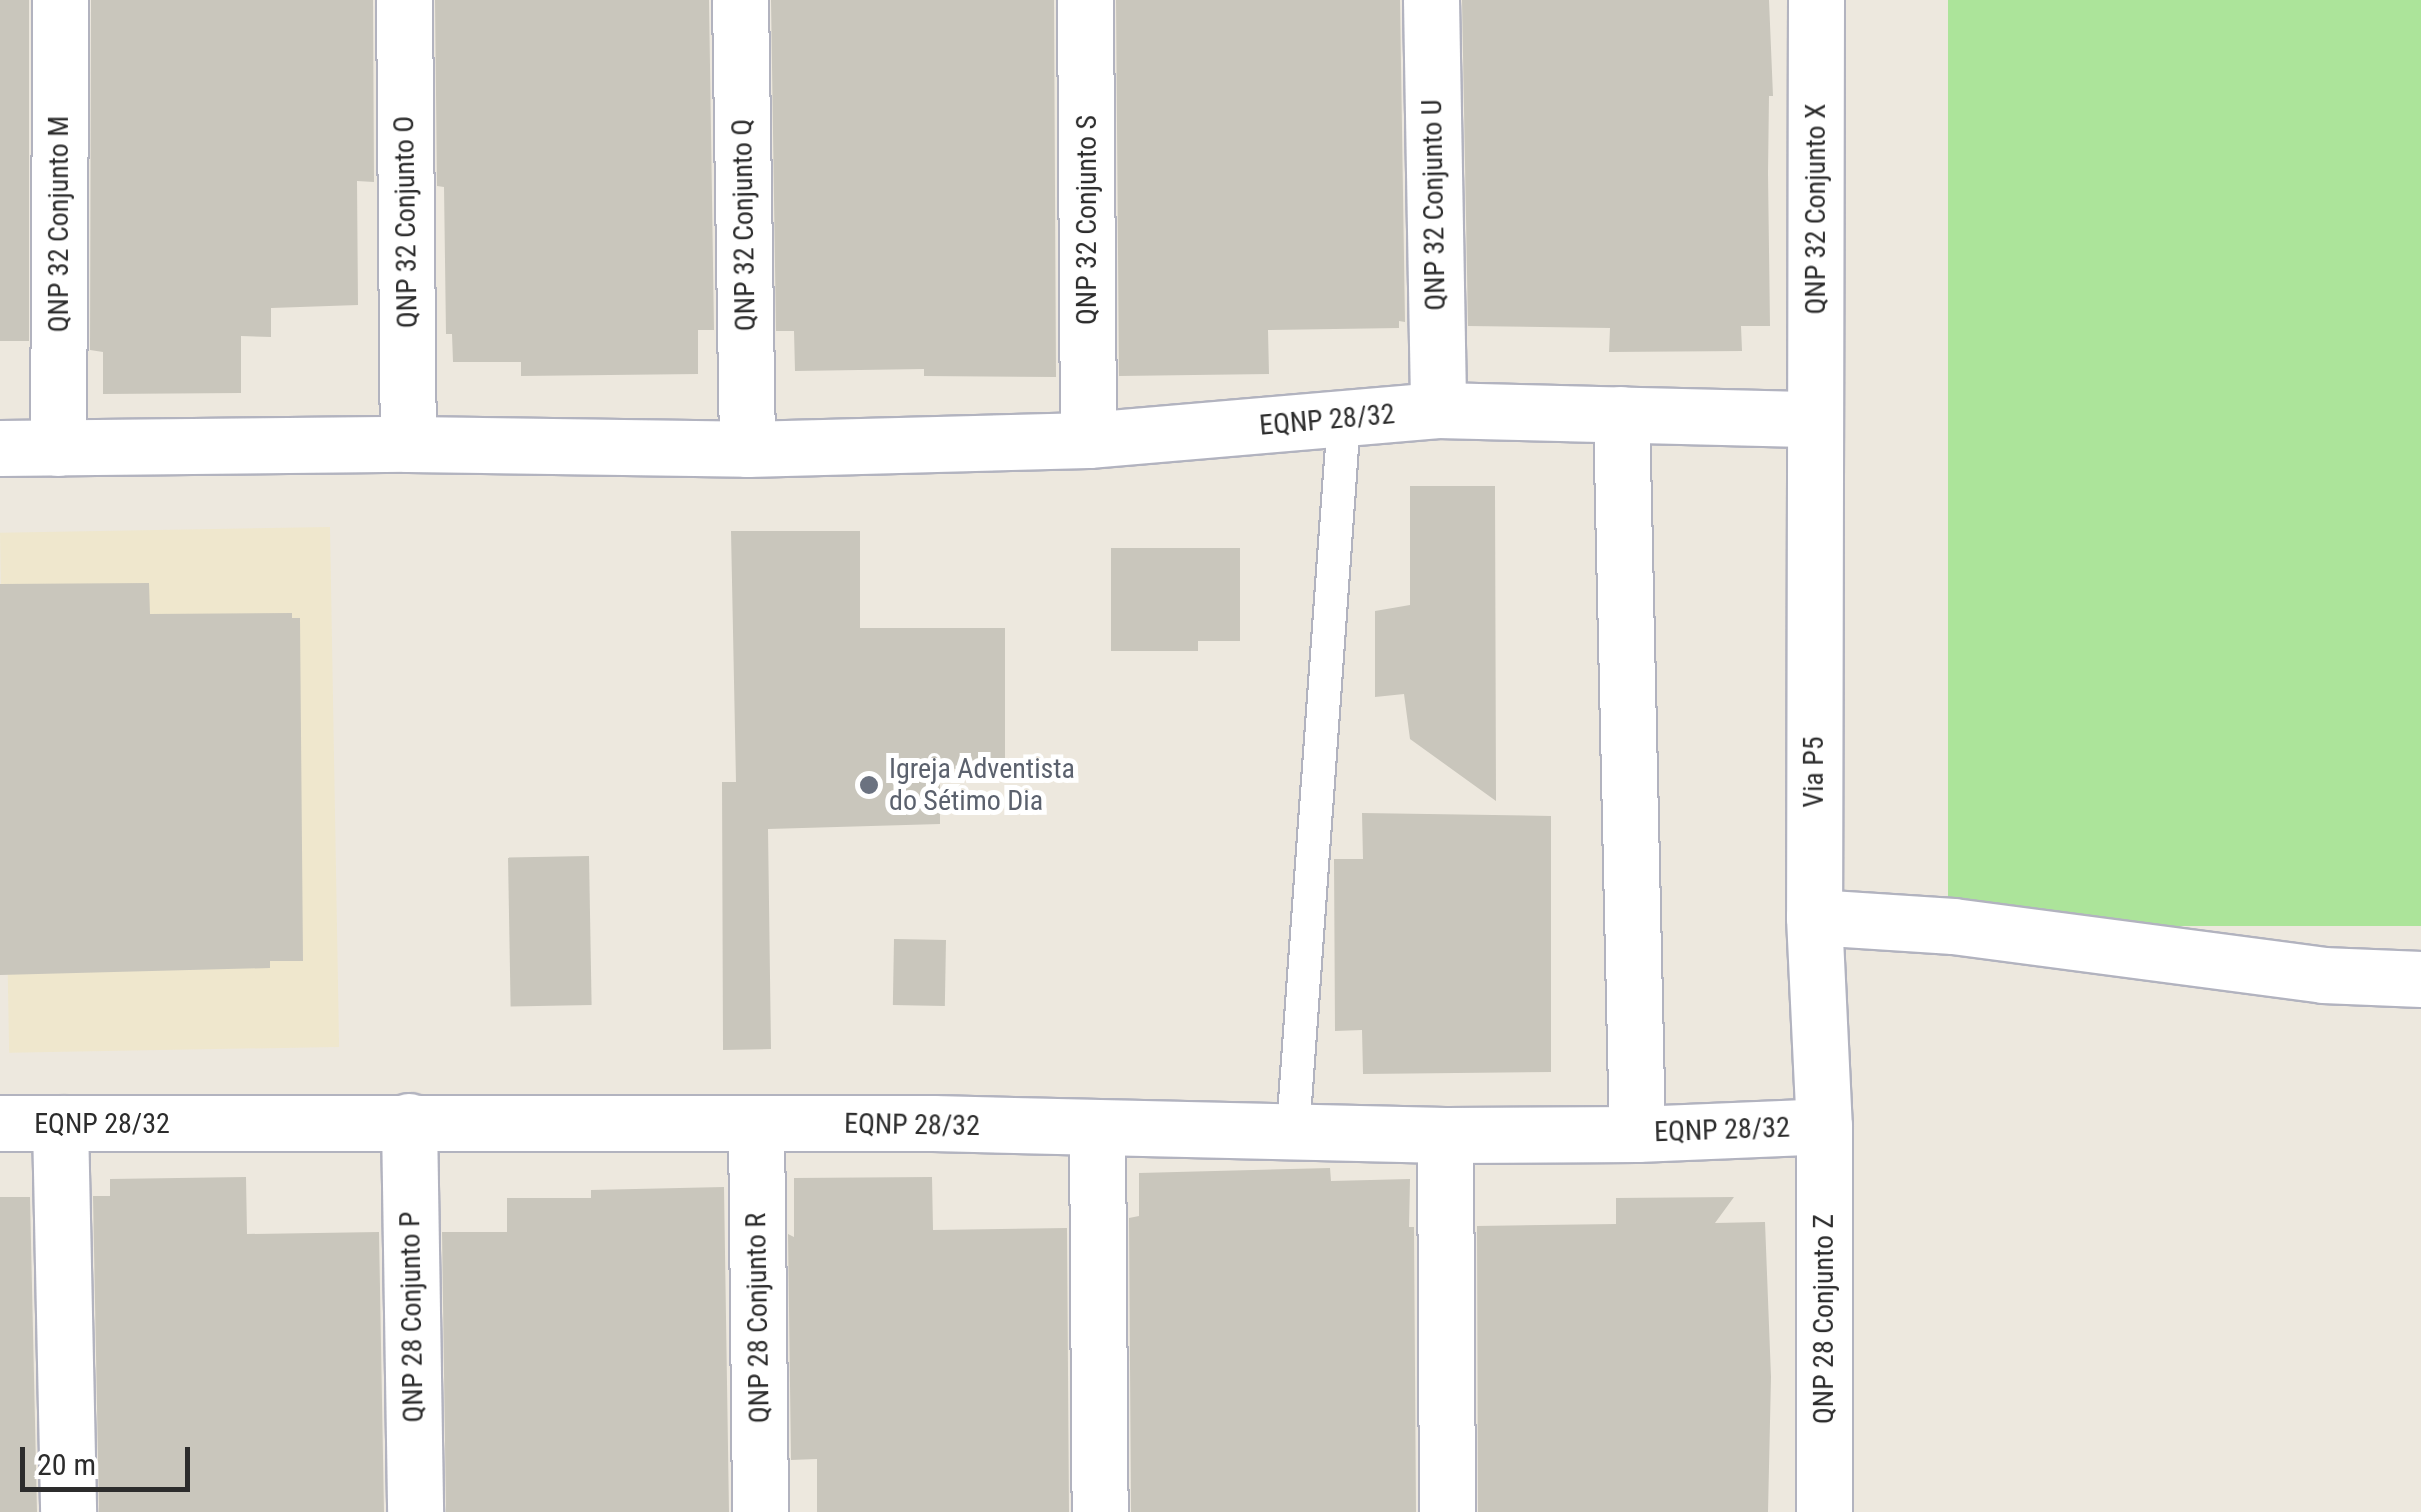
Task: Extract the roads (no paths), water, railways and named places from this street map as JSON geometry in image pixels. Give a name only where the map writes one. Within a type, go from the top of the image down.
[{"type":"street","name":"QNP 32 Conjunto M","points":[[58,448],[60,0]]},
{"type":"street","name":"QNP 32 Conjunto O","points":[[404,0],[408,444]]},
{"type":"street","name":"QNP 32 Conjunto Q","points":[[740,0],[748,449]]},
{"type":"street","name":"QNP 32 Conjunto S","points":[[1086,0],[1088,440]]},
{"type":"street","name":"QNP 32 Conjunto U","points":[[1431,0],[1438,410]]},
{"type":"street","name":"QNP 32 Conjunto X","points":[[1815,418],[1816,0]]},
{"type":"street","name":"EQNP 28/32","points":[[0,448],[408,444],[748,449],[1088,440],[1438,410],[1815,418]]},
{"type":"street","points":[[1621,414],[1637,1134]]},
{"type":"street","name":"Via P5","points":[[1815,418],[1814,917],[1824,1126]]},
{"type":"street","points":[[1814,917],[1954,926],[2324,975],[2421,979]]},
{"type":"street","name":"QNP 28 Conjunto P","points":[[408,1121],[416,1512]]},
{"type":"street","name":"EQNP 28/32","points":[[0,1123],[933,1123],[1097,1130],[1445,1135],[1637,1134],[1824,1126]]},
{"type":"street","name":"QNP 28 Conjunto R","points":[[756,1123],[760,1512]]},
{"type":"street","points":[[60,1124],[68,1512]]},
{"type":"street","name":"QNP 28 Conjunto Z","points":[[1824,1126],[1824,1512]]},
{"type":"street","points":[[1097,1130],[1100,1512]]},
{"type":"street","points":[[1445,1135],[1447,1512]]},
{"type":"lane","points":[[1293,1130],[1344,418]]},
{"type":"place","name":"Igreja Adventista do Sétimo Dia","points":[[869,785]]}]
